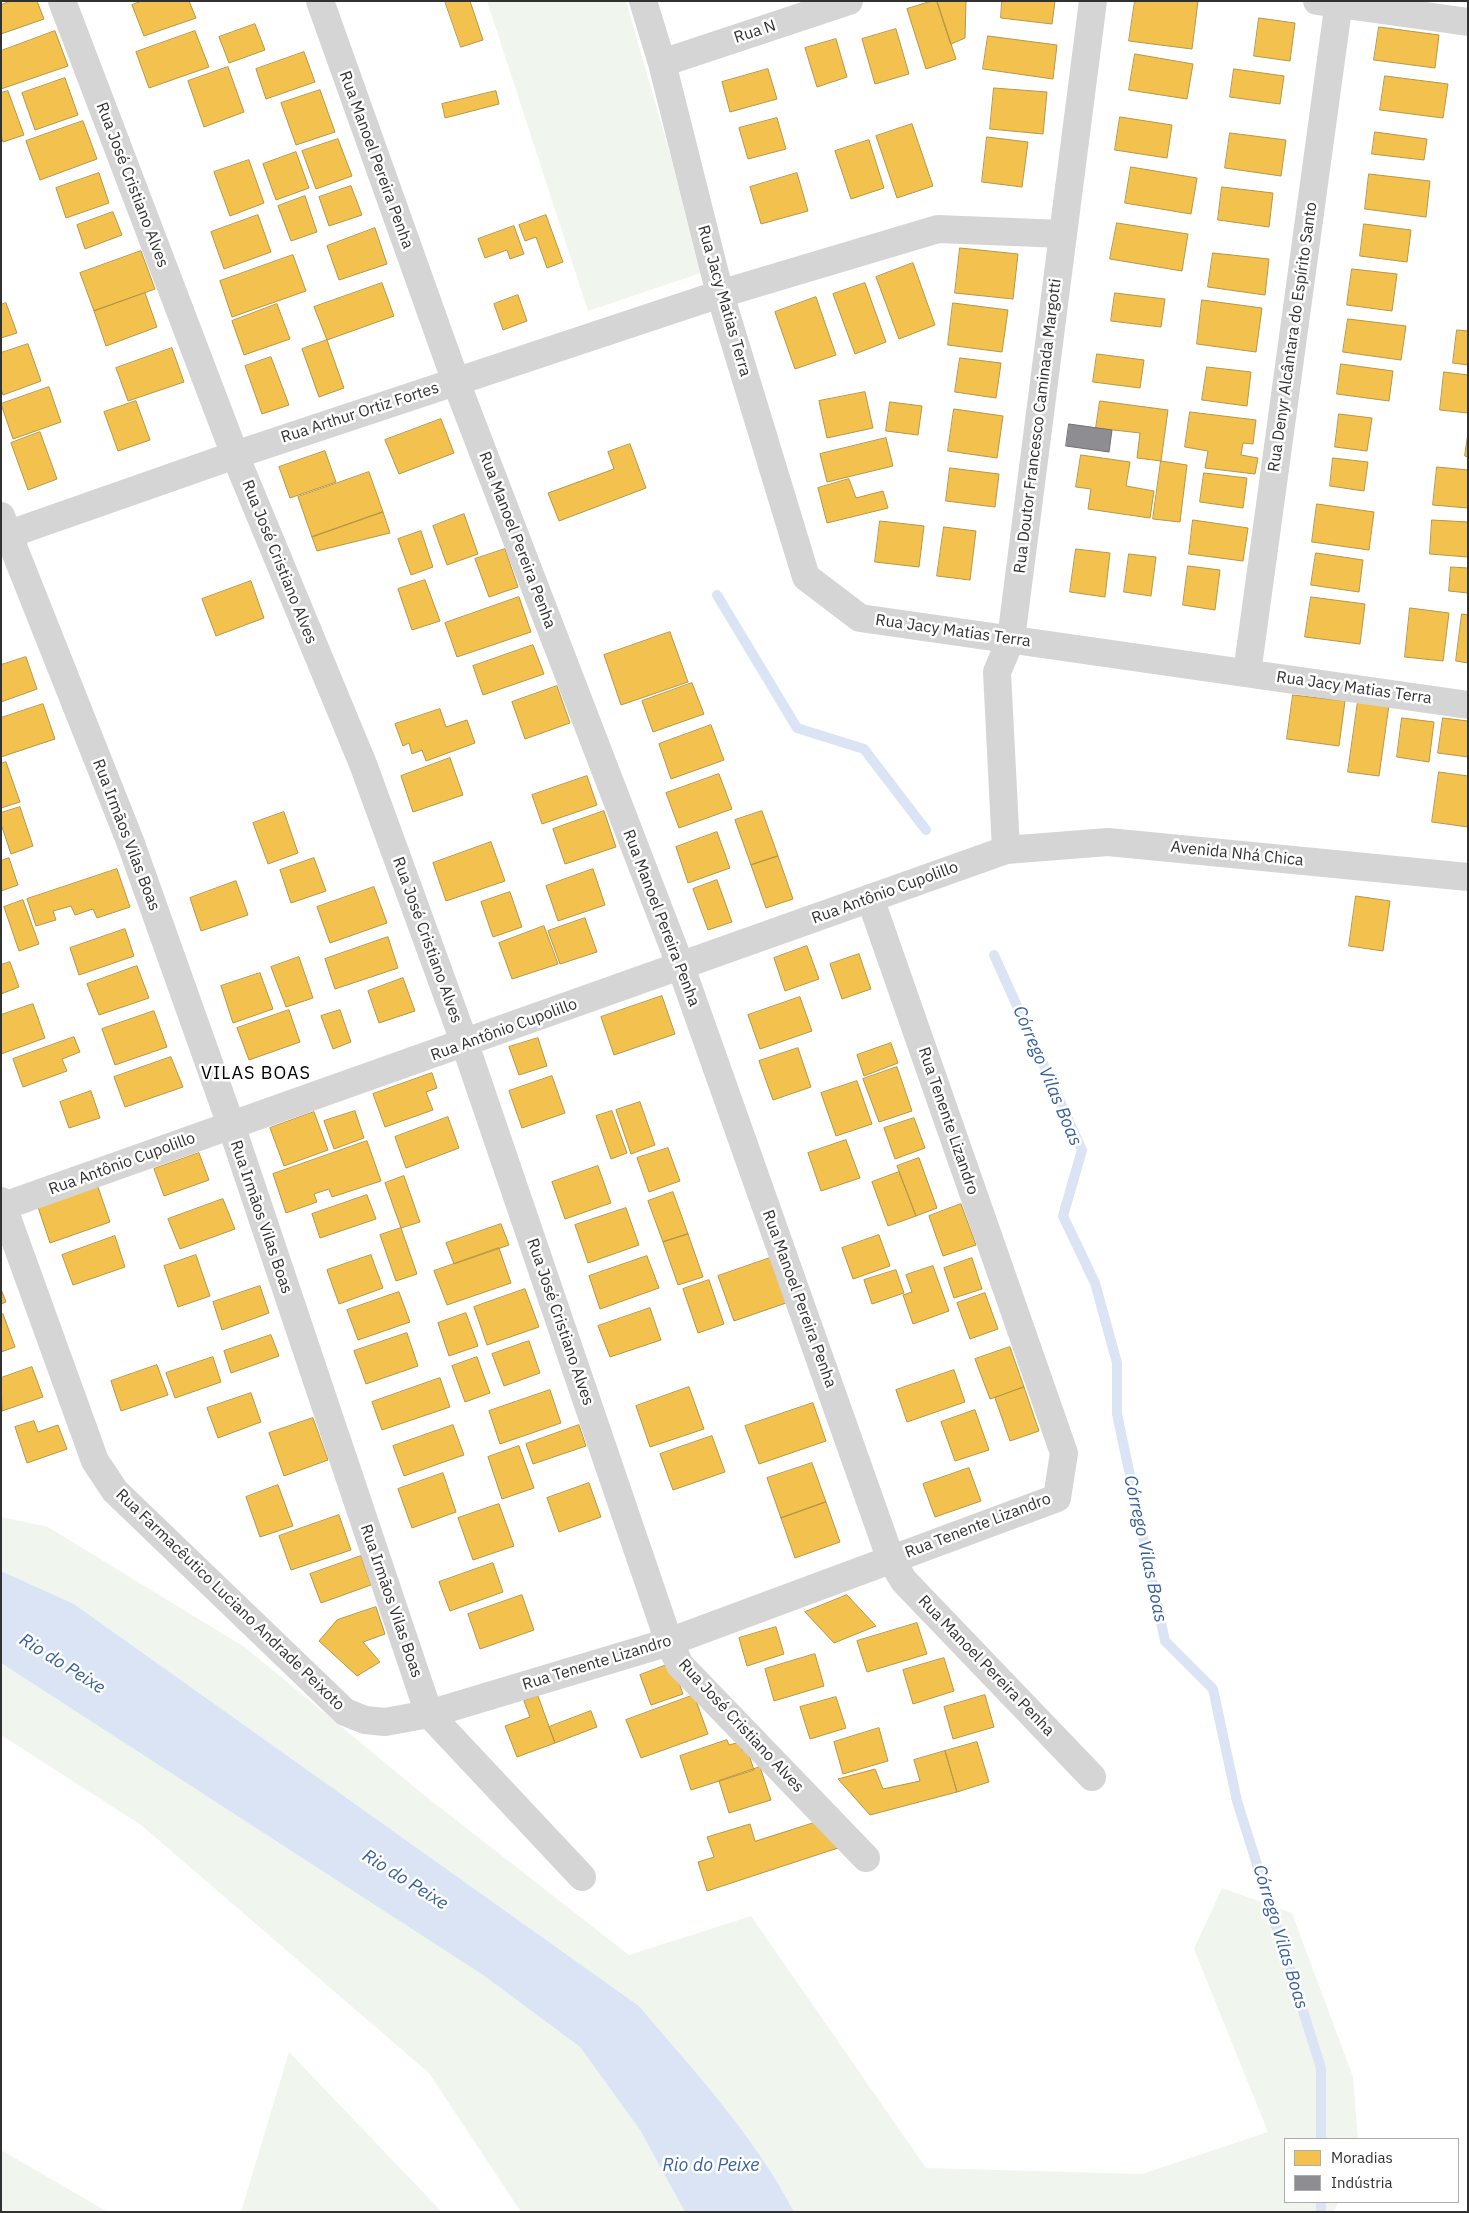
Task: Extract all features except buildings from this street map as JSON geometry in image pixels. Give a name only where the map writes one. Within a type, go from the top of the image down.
[{"type":"street","name":"Rua José Cristiano Alves","points":[[62,1],[235,455],[363,764],[465,1044],[669,1642],[680,1665],[866,1858]]},
{"type":"street","name":"Rua Manoel Pereira Penha","points":[[320,1],[456,382],[681,967],[892,1560],[904,1581],[1092,1777]]},
{"type":"street","name":"Rua Jacy Matias Terra","points":[[643,1],[662,63],[720,294],[806,578],[860,618],[1468,705]]},
{"type":"street","name":"Rua N","points":[[662,63],[849,1]]},
{"type":"street","name":"Rua Doutor Francesco Caminada Margotti","points":[[1006,850],[997,672],[1010,639],[1093,1]]},
{"type":"street","points":[[1331,2],[1468,22]]},
{"type":"street","name":"Rua Denyr Alcântara do Espírito Santo","points":[[1247,673],[1331,2]]},
{"type":"street","name":"Rua Arthur Ortiz Fortes","points":[[3,529],[235,455],[720,294],[938,229],[1063,234]]},
{"type":"street","name":"Rua Irmãos Vilas Boas","points":[[3,529],[130,841],[230,1125],[429,1714],[582,1877]]},
{"type":"street","name":"Avenida Nhá Chica","points":[[1006,850],[1108,842],[1468,877]]},
{"type":"street","name":"Rua Antônio Cupolillo","points":[[2,1205],[465,1044],[1006,850]]},
{"type":"street","name":"Rua Tenente Lizandro","points":[[385,1722],[429,1714],[669,1642],[1056,1498],[1064,1453],[870,898]]},
{"type":"street","name":"Rua Farmacêutico Luciano Andrade Peixoto","points":[[2,1205],[95,1461],[115,1491],[345,1712],[365,1720],[385,1722]]},
{"type":"shaded area","points":[[487,1],[626,1],[704,272],[588,311]]},
{"type":"shaded area","points":[[1,1517],[48,1527],[246,1648],[424,1795],[629,1955],[751,1916],[926,2168],[1142,2174],[1268,2132],[1194,1949],[1222,1888],[1292,1913],[1353,2077],[1358,2138],[1284,2138],[1284,2203],[1338,2203],[1334,2212],[794,2212],[761,2157],[742,2131],[702,2080],[639,2006],[74,1604],[1,1571]]},
{"type":"shaded area","points":[[1,1663],[483,1975],[580,2047],[640,2130],[685,2212],[521,2212],[429,2073],[141,1825],[1,1735]]},
{"type":"shaded area","points":[[289,2052],[442,2212],[241,2212]]},
{"type":"shaded area","points":[[1,2150],[108,2212],[1,2212]]},
{"type":"water","name":"Rio do Peixe","points":[[1,1571],[74,1604],[639,2006],[702,2080],[742,2131],[761,2157],[794,2212],[685,2212],[640,2130],[580,2047],[483,1975],[1,1663]]},
{"type":"waterway","name":"Córrego Vilas Boas","points":[[717,595],[797,728],[864,749],[926,830]]},
{"type":"waterway","name":"Córrego Vilas Boas","points":[[994,955],[1082,1150],[1063,1216],[1095,1283],[1117,1363],[1117,1414],[1165,1641],[1213,1689],[1237,1801],[1321,2068],[1321,2138]]},
{"type":"waterway","name":"Córrego Vilas Boas","points":[[1321,2203],[1321,2212]]},
{"type":"district","name":"VILAS BOAS","points":[[256,1074]]}]
